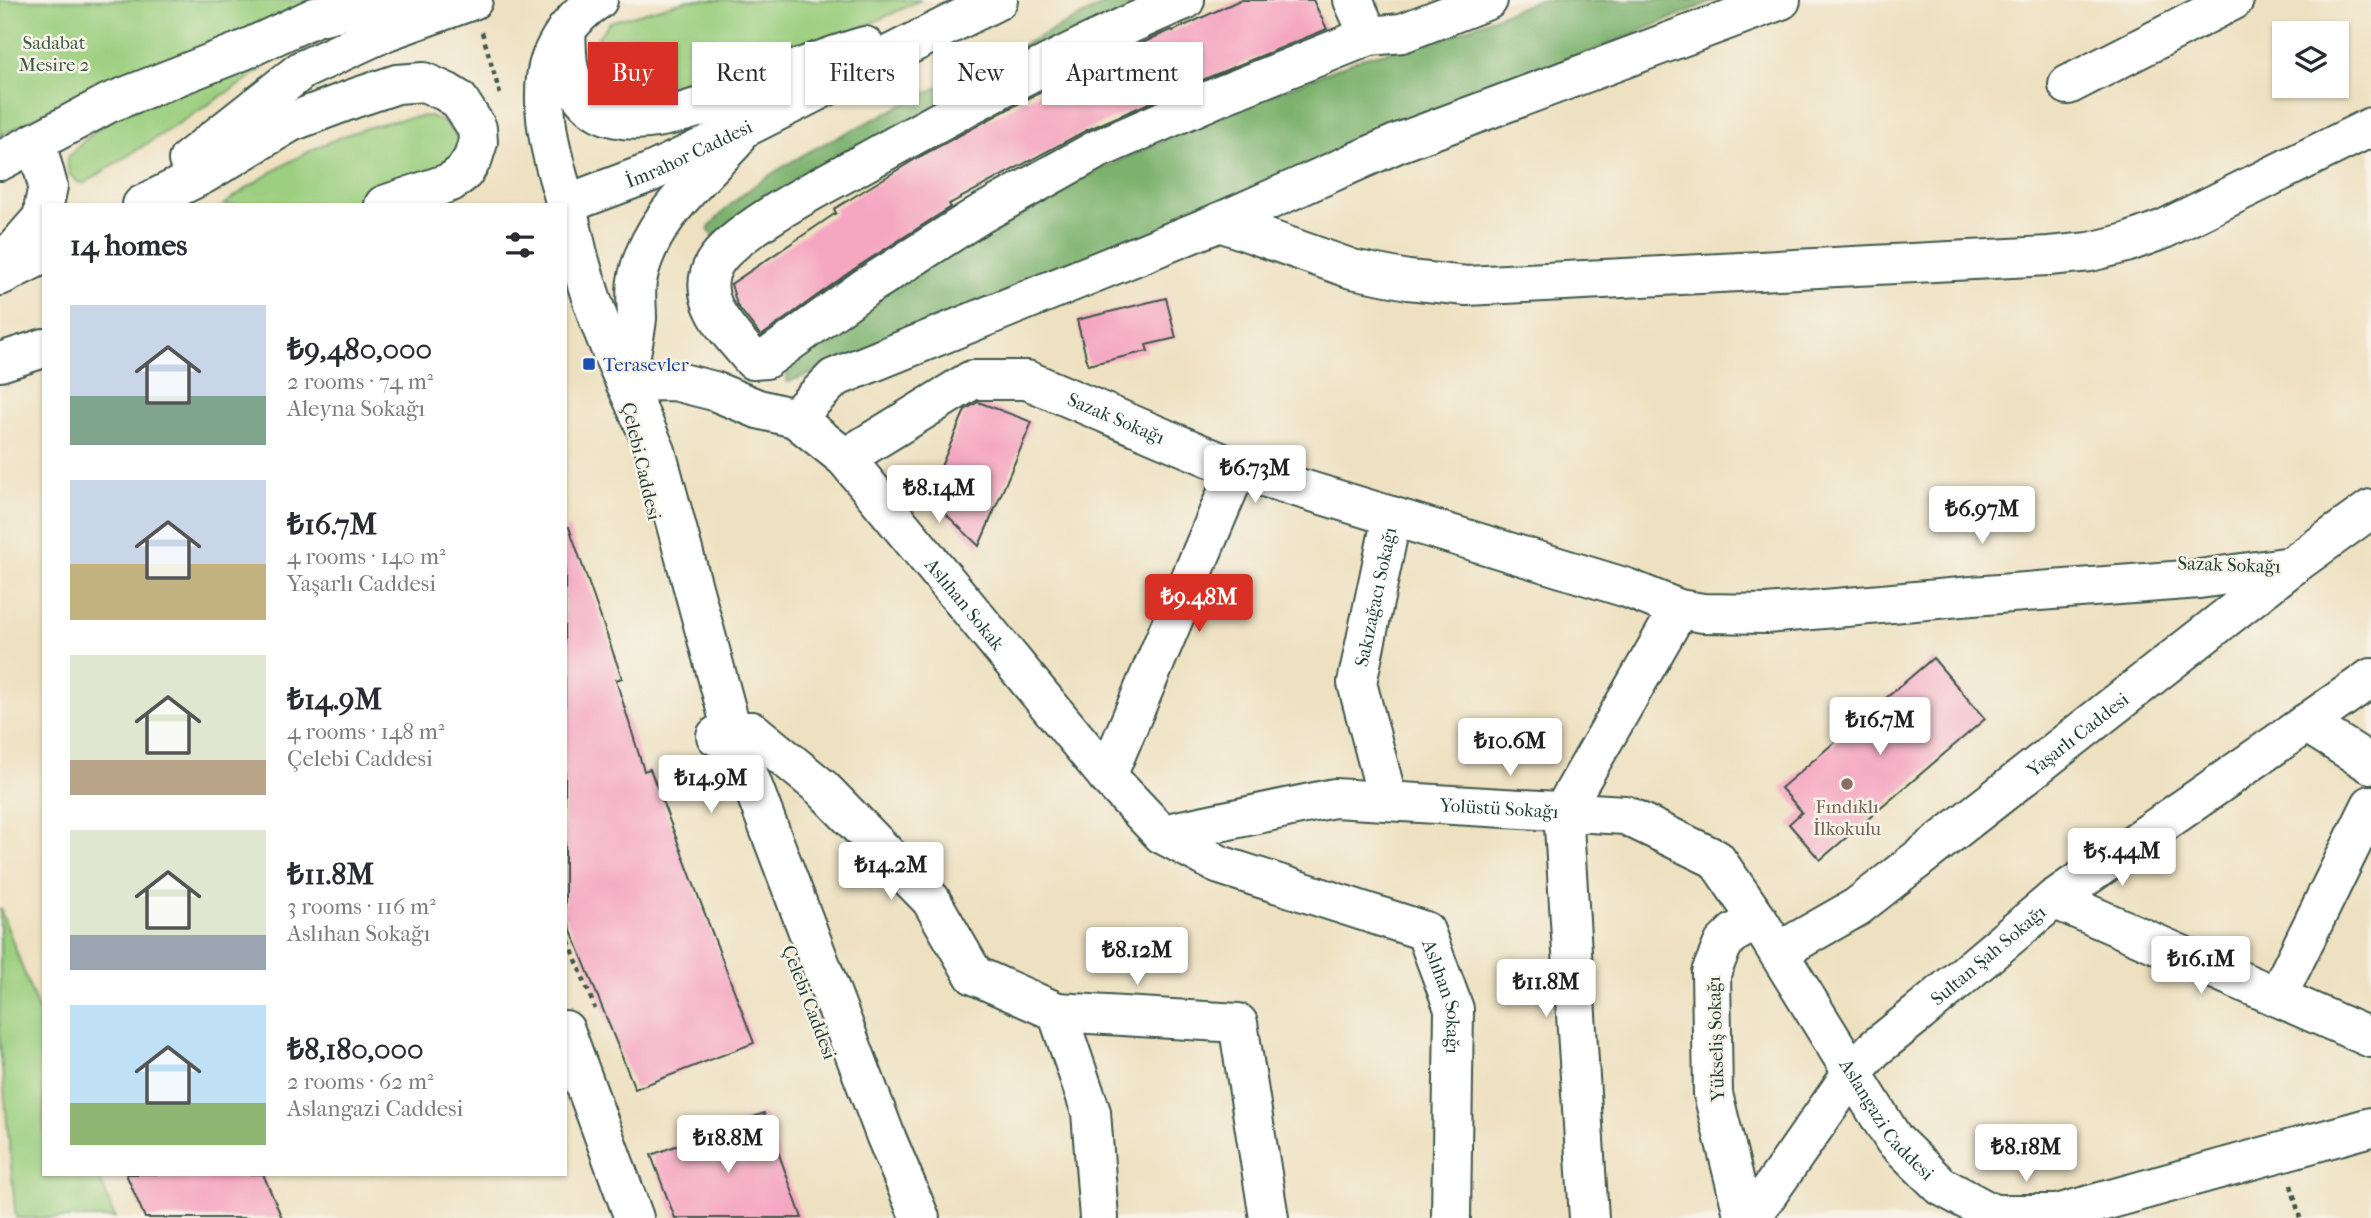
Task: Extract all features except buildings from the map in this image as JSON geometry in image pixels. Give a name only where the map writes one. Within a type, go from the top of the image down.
[{"type":"street","points":[[565,203],[553,159],[545,96],[546,76],[552,55],[566,30],[598,0]]},
{"type":"street","name":"İmrahor Caddesi","points":[[567,203],[649,173],[998,0]]},
{"type":"street","points":[[1185,0],[1009,82],[791,203],[730,245],[714,264],[708,286],[711,303],[728,330],[753,360],[766,359],[866,288],[979,215],[1096,150],[1368,36],[1402,33],[1488,0]]},
{"type":"street","points":[[1353,0],[1368,36]]},
{"type":"street","points":[[795,418],[834,378],[1220,222],[1398,143],[1781,0]]},
{"type":"street","points":[[2068,85],[2235,0]]},
{"type":"street","points":[[0,161],[109,103],[242,51],[315,17],[357,7],[392,4],[456,6]]},
{"type":"street","points":[[128,203],[302,70],[387,32],[456,6]]},
{"type":"street","points":[[566,30],[570,74],[579,93],[594,109],[611,117],[630,121],[700,108],[832,55],[948,24]]},
{"type":"street","points":[[146,203],[204,174],[291,122],[397,84],[424,82],[459,100],[477,128],[478,142],[473,158],[464,172],[451,182],[390,203]]},
{"type":"street","points":[[625,382],[636,320],[637,281],[648,245],[665,218],[748,126]]},
{"type":"street","points":[[1220,222],[1352,269],[1408,280],[1467,286],[2049,256],[2090,252],[2164,229],[2371,127]]},
{"type":"street","points":[[36,142],[48,186],[45,203]]},
{"type":"street","points":[[567,212],[582,270],[606,341],[625,382]]},
{"type":"street","points":[[0,266],[42,218]]},
{"type":"street","points":[[0,276],[42,255]]},
{"type":"street","points":[[0,362],[42,349]]},
{"type":"street","name":"Sazak Sokağı","points":[[845,458],[972,380],[1027,380],[1237,469],[1627,588],[1679,609],[1703,613],[1767,614],[2199,579],[2292,566]]},
{"type":"street","name":"Aslıhan Sokak","points":[[625,382],[674,381],[714,391],[758,409],[795,418],[845,458],[1107,776],[1162,834]]},
{"type":"street","name":"Çelebi Caddesi","points":[[625,382],[638,456],[702,693],[724,733],[920,1218]]},
{"type":"street","points":[[1107,776],[1237,469]]},
{"type":"street","name":"Yaşarlı Caddesi","points":[[1778,952],[1857,907],[2292,566],[2371,509]]},
{"type":"street","name":"Sakızağacı Sokağı","points":[[1388,801],[1357,683],[1392,516]]},
{"type":"street","points":[[1589,1218],[1563,811],[1679,609]]},
{"type":"street","name":"Sultan Şah Sokağı","points":[[1751,1218],[1852,1073],[1874,1049],[2054,899],[2371,678]]},
{"type":"street","points":[[2306,723],[2371,764]]},
{"type":"street","points":[[724,733],[752,730],[822,788],[931,900],[974,975],[1057,1012],[1238,1023],[1269,1218]]},
{"type":"street","name":"Çelebi Caddesi","points":[[724,733],[817,1027],[900,1218]]},
{"type":"street","name":"Yolüstü Sokağı","points":[[1162,834],[1334,798],[1625,815],[1716,859],[1778,952]]},
{"type":"street","points":[[2277,997],[2371,805]]},
{"type":"street","name":"Aslıhan Sokağı","points":[[1162,834],[1220,865],[1424,931],[1454,1009],[1451,1218]]},
{"type":"street","points":[[2054,899],[2371,1038]]},
{"type":"street","name":"Yükseliş Sokağı","points":[[1744,1218],[1713,1094],[1710,973],[1723,944],[1734,933],[1758,920]]},
{"type":"street","name":"Aslangazi Caddesi","points":[[1778,952],[1894,1140],[1941,1186],[1993,1216],[2057,1214],[2371,1127]]},
{"type":"street","points":[[1057,1012],[1091,1112],[1099,1218]]},
{"type":"street","points":[[567,1035],[634,1218]]},
{"type":"green space","name":"Sadabat Mesire 2","points":[[0,0],[330,0],[43,114],[0,136]]},
{"type":"green space","points":[[688,0],[921,0],[826,42],[805,42],[805,50],[791,55],[791,42],[692,42],[692,92],[678,97],[678,42],[597,42],[610,22]]},
{"type":"green space","points":[[1113,0],[1163,0],[1083,42],[1042,42],[1042,64],[1028,71],[1028,42]]},
{"type":"green space","points":[[1537,0],[1715,0],[852,360],[787,382],[787,364],[885,292],[1071,183],[1195,126],[1365,57],[1445,38]]},
{"type":"green space","points":[[266,58],[268,61],[262,69],[239,85],[85,183],[78,182],[70,175],[67,162],[69,156],[112,118]]},
{"type":"green space","points":[[933,90],[933,105],[964,105],[713,237],[708,229],[718,217],[767,177],[808,152],[902,105],[919,105],[919,97]]},
{"type":"green space","points":[[430,116],[445,123],[461,142],[457,155],[420,183],[365,203],[226,203],[270,173],[321,146],[374,125]]},
{"type":"green space","points":[[0,908],[42,1021],[42,1176],[99,1176],[115,1218],[16,1218],[0,1046]]},
{"type":"place","name":"Terasevler","points":[[589,364]]},
{"type":"place","name":"Fındıklı İlkokulu","points":[[1847,784]]}]
